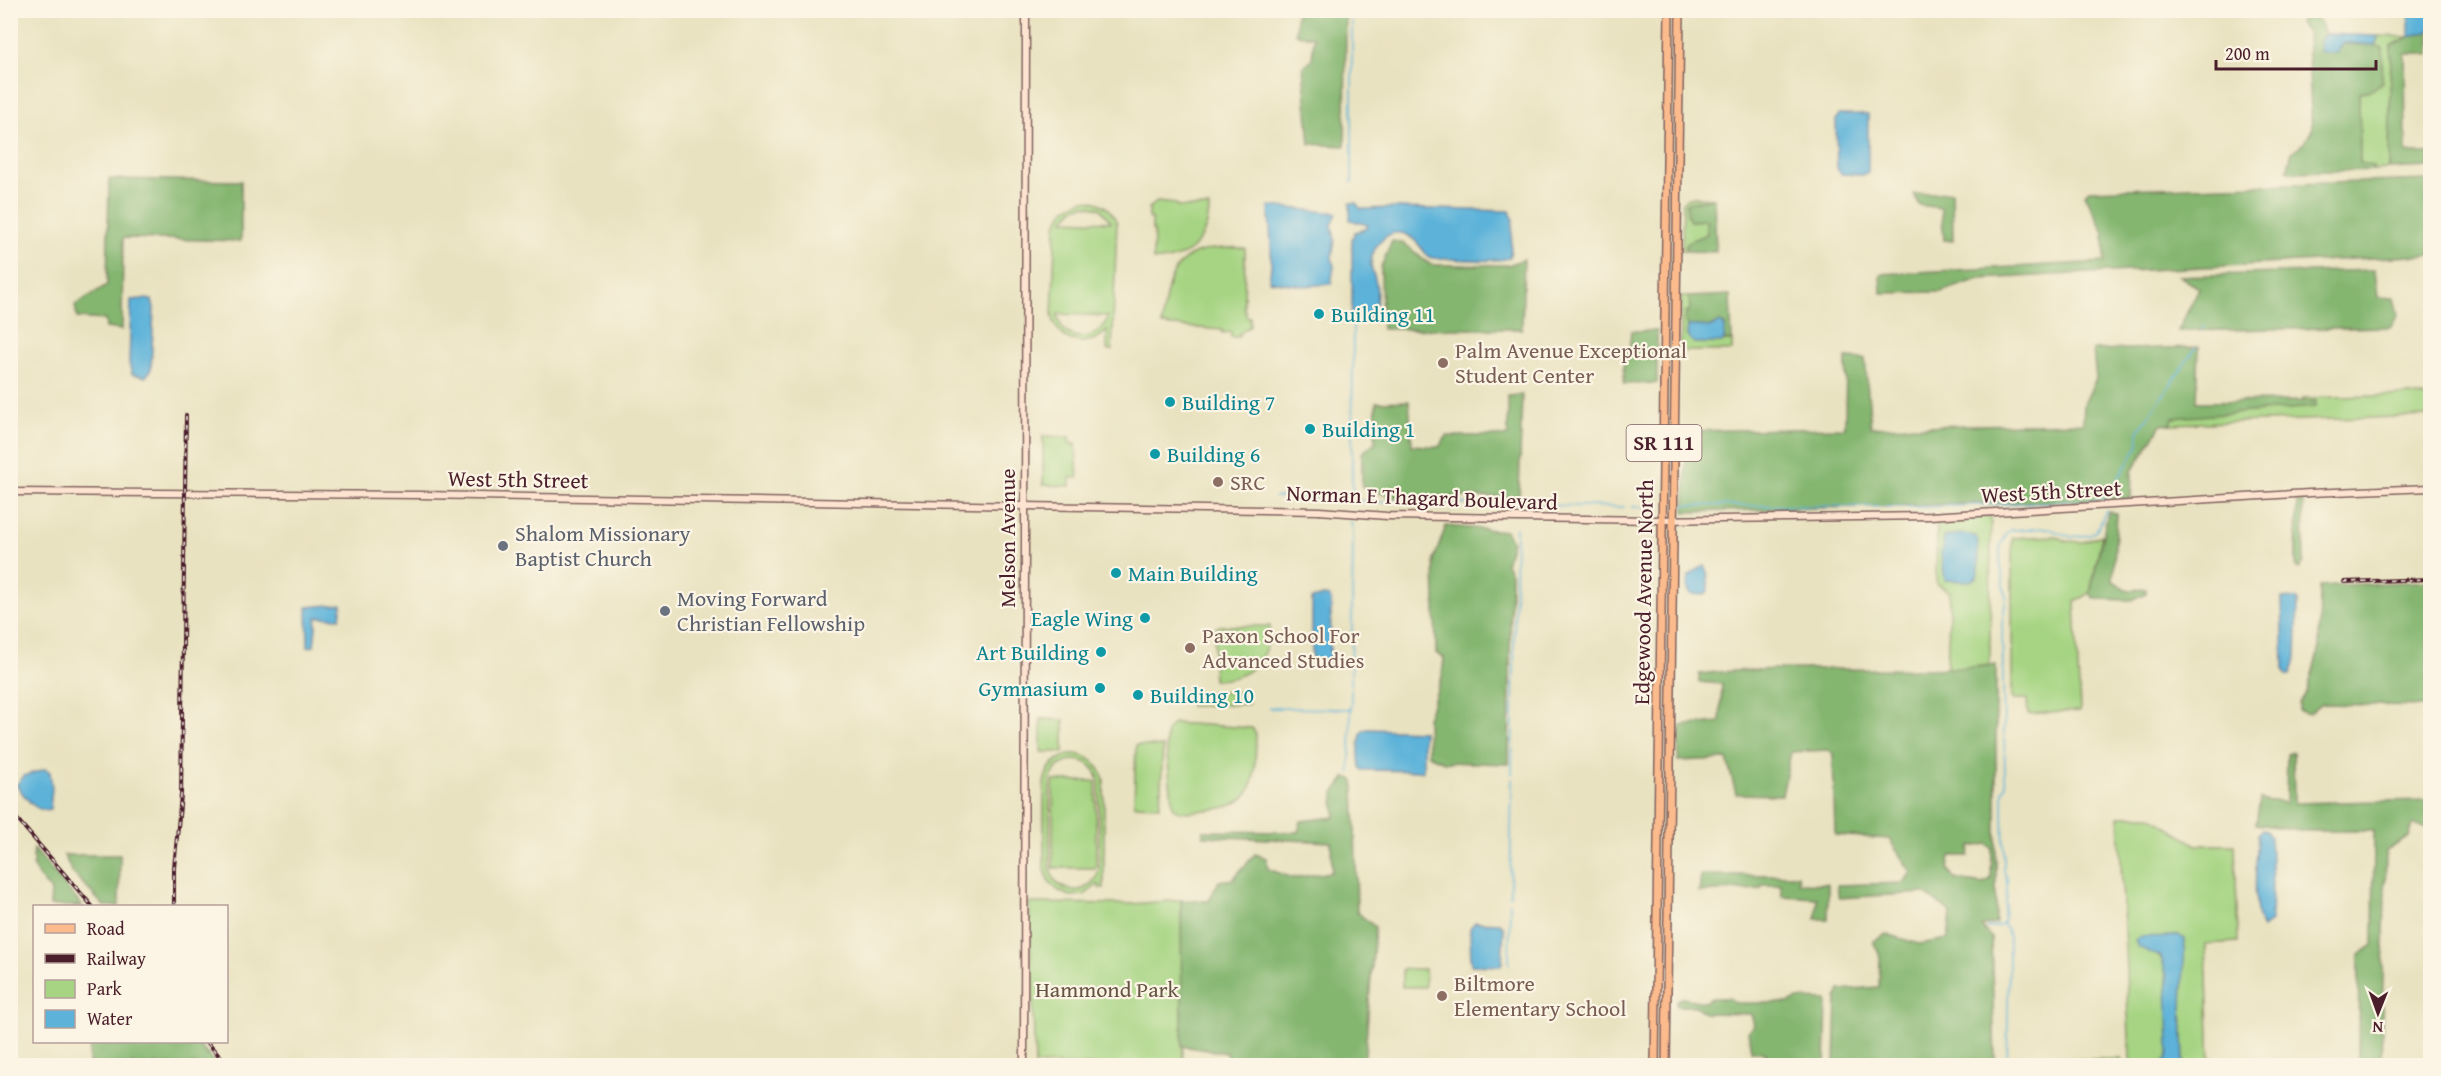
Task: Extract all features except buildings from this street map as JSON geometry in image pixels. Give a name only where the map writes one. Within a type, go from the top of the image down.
[{"type":"main road","name":"Edgewood Avenue North","points":[[1655,1065],[1669,10]]},
{"type":"main road","name":"Edgewood Avenue North","points":[[1666,1065],[1680,10]]},
{"type":"street","name":"Melson Avenue","points":[[1024,1065],[1026,10]]},
{"type":"street","name":"West 5th Street","points":[[1673,519],[1940,515],[2430,488]]},
{"type":"street","name":"West 5th Street","points":[[10,492],[400,495],[1025,506]]},
{"type":"street","name":"Norman E Thagard Boulevard","points":[[1025,506],[1327,511],[1399,516],[1673,519]]},
{"type":"green space","points":[[1296,11],[1346,11],[1345,146],[1310,144],[1303,67],[1312,59],[1314,37],[1296,34]]},
{"type":"green space","points":[[2308,16],[2319,20],[2325,34],[2320,40],[2342,44],[2375,45],[2383,48],[2382,82],[2372,90],[2359,92],[2360,163],[2373,166],[2373,170],[2289,172],[2287,170],[2292,152],[2305,142],[2312,130],[2307,33],[2299,22]]},
{"type":"green space","points":[[2430,31],[2430,54],[2405,54],[2406,153],[2430,153],[2430,167],[2389,169],[2391,46],[2409,37]]},
{"type":"green space","points":[[2376,36],[2409,37],[2391,46],[2389,169],[2373,170],[2372,166],[2360,163],[2359,92],[2372,90],[2383,49],[2375,45],[2378,38]]},
{"type":"green space","points":[[109,179],[241,181],[241,241],[123,238],[122,330],[106,328],[105,320],[77,318],[75,305],[107,285]]},
{"type":"green space","points":[[2430,180],[2430,255],[1979,279],[1941,292],[1881,293],[1880,274],[2105,262],[2104,233],[2085,194],[2089,190]]},
{"type":"green space","points":[[1952,192],[1953,241],[1944,240],[1941,208],[1919,205],[1914,194]]},
{"type":"green space","points":[[1714,198],[1687,203],[1690,221],[1706,220],[1707,234],[1687,242],[1685,251],[1682,251],[1683,203],[1686,199]]},
{"type":"green space","points":[[1714,198],[1716,252],[1685,251],[1687,242],[1707,234],[1706,220],[1690,221],[1687,216],[1687,203]]},
{"type":"green space","points":[[1083,200],[1095,201],[1108,209],[1117,223],[1112,350],[1107,350],[1107,331],[1091,341],[1082,342],[1067,338],[1055,325],[1052,315],[1056,224],[1066,208]],"holes":[[[1084,205],[1100,208],[1111,222],[1064,220],[1073,209]],[[1058,314],[1108,316],[1098,331],[1081,337],[1066,332]]]},
{"type":"green space","points":[[1157,202],[1176,204],[1177,207],[1209,207],[1205,230],[1200,239],[1193,247],[1176,258],[1153,260],[1154,231],[1152,230],[1152,219],[1149,219],[1149,208]]},
{"type":"green space","points":[[1392,241],[1409,247],[1432,265],[1508,265],[1524,259],[1522,329],[1382,329],[1381,267]]},
{"type":"green space","points":[[1245,248],[1244,308],[1247,317],[1250,317],[1250,326],[1239,334],[1239,337],[1231,337],[1231,332],[1222,333],[1222,330],[1162,325],[1168,287],[1181,262],[1205,250]]},
{"type":"green space","points":[[2375,270],[2378,297],[2394,298],[2398,315],[2390,327],[2178,331],[2199,288],[2179,276]]},
{"type":"green space","points":[[1730,295],[1732,341],[1724,340],[1725,326],[1720,322],[1708,327],[1688,326],[1685,321],[1686,313],[1690,310],[1689,297]]},
{"type":"green space","points":[[1681,297],[1689,297],[1690,310],[1685,321],[1688,326],[1687,335],[1691,340],[1702,343],[1732,341],[1732,351],[1684,351],[1681,348]]},
{"type":"green space","points":[[1631,331],[1657,331],[1657,383],[1624,384],[1623,353],[1629,352]]},
{"type":"green space","points":[[2199,347],[2197,402],[2316,401],[2316,407],[2173,418],[2170,424],[2161,425],[2132,471],[2131,499],[1685,512],[1686,431],[1845,428],[1846,358],[1865,359],[1871,427],[2083,423],[2084,404],[2096,379],[2093,350]]},
{"type":"green space","points":[[1522,395],[1519,497],[1392,497],[1362,487],[1362,453],[1375,442],[1376,402],[1409,401],[1412,445],[1439,447],[1447,436],[1508,436],[1508,396]]},
{"type":"green space","points":[[2411,395],[2430,398],[2430,416],[2170,424],[2172,418],[2316,401],[2303,401],[2303,398]]},
{"type":"green space","points":[[1043,436],[1070,437],[1070,444],[1076,444],[1078,478],[1070,478],[1070,486],[1043,485]]},
{"type":"green space","points":[[2303,501],[2304,562],[2299,569],[2296,568],[2297,502]]},
{"type":"green space","points":[[2108,512],[2117,513],[2113,581],[2128,590],[2146,589],[2146,593],[2132,600],[2095,599],[2090,593]]},
{"type":"green space","points":[[1991,516],[1990,665],[1947,670],[1950,592],[1936,583],[1937,520]]},
{"type":"green space","points":[[1446,526],[1506,531],[1512,541],[1506,564],[1511,573],[1509,764],[1444,762],[1428,755],[1427,718],[1442,677],[1444,658],[1436,653],[1434,559]]},
{"type":"green space","points":[[2102,535],[2090,593],[2075,602],[2080,711],[2028,714],[2027,699],[2012,699],[2012,538],[2055,536],[2066,541],[2083,542]]},
{"type":"green space","points":[[2430,581],[2430,706],[2321,704],[2309,714],[2299,711],[2299,703],[2307,692],[2319,650],[2320,586]]},
{"type":"green space","points":[[1219,626],[1270,626],[1265,650],[1254,666],[1236,677],[1213,680],[1215,629]]},
{"type":"green space","points":[[1996,665],[1996,923],[1981,927],[1991,937],[1995,1061],[1989,1066],[1911,1060],[1911,1065],[1835,1065],[1837,997],[1840,990],[1879,987],[1880,956],[1873,941],[1886,934],[1919,944],[1948,939],[1951,913],[1924,893],[1839,898],[1837,885],[1904,883],[1911,872],[1889,839],[1835,835],[1833,754],[1828,750],[1791,752],[1782,795],[1736,794],[1727,759],[1678,761],[1680,726],[1720,722],[1722,684],[1699,682],[1699,674],[1773,669],[1959,668]],"holes":[[[1987,844],[1992,848],[1991,879],[1982,884],[1954,879],[1948,869],[1950,856],[1969,856],[1970,847]]]},
{"type":"green space","points":[[1248,692],[1248,704],[1190,706],[1190,693]]},
{"type":"green space","points":[[1041,719],[1064,720],[1064,752],[1041,752]]},
{"type":"green space","points":[[1174,723],[1252,728],[1256,734],[1254,777],[1245,796],[1236,803],[1223,808],[1188,812],[1173,808],[1166,745],[1167,730]]},
{"type":"green space","points":[[1136,745],[1163,747],[1160,806],[1134,805]]},
{"type":"green space","points":[[2293,752],[2294,803],[2430,800],[2430,828],[2413,825],[2409,837],[2386,851],[2381,1065],[2358,1065],[2359,955],[2373,945],[2374,831],[2307,831],[2256,824],[2260,799],[2286,803],[2287,754]]},
{"type":"green space","points":[[1075,754],[1090,759],[1100,770],[1104,780],[1104,888],[1099,888],[1099,884],[1084,895],[1070,896],[1057,890],[1048,880],[1044,866],[1045,778],[1054,763]],"holes":[[[1071,760],[1091,766],[1098,778],[1099,870],[1095,879],[1088,886],[1073,890],[1058,883],[1050,866],[1050,780],[1057,767]]]},
{"type":"green space","points":[[1346,777],[1354,780],[1357,912],[1375,927],[1364,1065],[1229,1065],[1227,1053],[1182,1046],[1181,900],[1209,901],[1219,881],[1233,879],[1255,854],[1266,858],[1268,869],[1293,878],[1332,872],[1331,842],[1203,836],[1203,831],[1298,832],[1301,821],[1335,817],[1334,793]]},
{"type":"green space","points":[[1053,781],[1096,781],[1096,868],[1053,868]]},
{"type":"green space","points":[[2119,816],[2151,816],[2196,845],[2235,845],[2238,942],[2206,944],[2210,1065],[2184,1065],[2182,1007],[2184,940],[2179,936],[2141,938],[2145,950],[2158,956],[2164,965],[2168,1003],[2169,1052],[2166,1060],[2160,1065],[2132,1065]]},
{"type":"green space","points":[[34,849],[81,905],[50,905],[51,891],[38,876],[34,868]]},
{"type":"green space","points":[[64,855],[120,855],[119,905],[103,905],[72,872]]},
{"type":"green space","points":[[1701,875],[1798,875],[1799,883],[1828,884],[1828,919],[1816,919],[1817,898],[1782,896],[1781,885],[1762,885],[1761,889],[1699,892]]},
{"type":"green space","name":"Hammond Park","points":[[1181,900],[1183,1065],[1035,1065],[1029,903],[1132,904]]},
{"type":"green space","points":[[1402,969],[1425,969],[1425,987],[1402,987]]},
{"type":"green space","points":[[1682,998],[1705,1002],[1712,998],[1729,998],[1735,1003],[1788,1003],[1798,999],[1827,1000],[1825,1065],[1766,1065],[1766,1053],[1751,1051],[1748,1031],[1754,1025],[1751,1014],[1704,1013],[1696,1006],[1677,1006],[1676,1001]]},
{"type":"green space","points":[[90,1043],[197,1043],[217,1065],[89,1065]]},
{"type":"green space","points":[[2121,1059],[2123,1065],[2025,1065],[2025,1060]]},
{"type":"water","points":[[2409,11],[2430,11],[2430,31],[2409,37]]},
{"type":"water","points":[[2325,34],[2376,36],[2378,38],[2375,45],[2346,43],[2342,44],[2336,53],[2320,52],[2320,40]]},
{"type":"water","points":[[1839,114],[1868,114],[1868,172],[1863,175],[1842,174],[1837,169],[1836,120]]},
{"type":"water","points":[[1350,203],[1356,203],[1361,209],[1510,211],[1513,219],[1510,257],[1496,260],[1433,258],[1429,257],[1409,236],[1402,233],[1389,235],[1378,244],[1372,257],[1371,267],[1377,291],[1375,316],[1368,321],[1357,320],[1356,323],[1349,323],[1352,308],[1352,238],[1355,232],[1366,229],[1368,225],[1350,220]]},
{"type":"water","points":[[1269,206],[1337,213],[1332,225],[1335,240],[1331,284],[1305,286],[1269,281],[1271,253]]},
{"type":"water","points":[[131,300],[152,300],[154,308],[151,369],[146,377],[132,374],[129,363]]},
{"type":"water","points":[[1720,322],[1725,326],[1722,343],[1694,343],[1687,335],[1688,326],[1708,327]]},
{"type":"water","points":[[1962,534],[1977,536],[1979,562],[1977,577],[1970,581],[1945,580],[1941,553],[1944,537]]},
{"type":"water","points":[[1704,565],[1708,575],[1708,591],[1704,595],[1690,594],[1687,586],[1689,576]]},
{"type":"water","points":[[1330,597],[1331,601],[1330,656],[1327,663],[1319,664],[1312,658],[1312,599]]},
{"type":"water","points":[[2282,598],[2298,601],[2296,657],[2290,676],[2287,676],[2284,671]]},
{"type":"water","points":[[342,604],[340,618],[317,617],[314,646],[308,647],[307,607]]},
{"type":"water","points":[[1363,730],[1423,731],[1423,771],[1362,770],[1359,744]]},
{"type":"water","points":[[45,769],[50,772],[52,788],[50,809],[44,810],[30,803],[16,785],[24,776]]},
{"type":"water","points":[[2262,830],[2266,831],[2270,837],[2272,882],[2271,922],[2262,928],[2257,909],[2256,883],[2258,834]]},
{"type":"water","points":[[1475,922],[1500,923],[1504,928],[1500,966],[1471,965],[1470,928]]},
{"type":"water","points":[[2179,936],[2185,939],[2182,1007],[2184,1065],[2160,1065],[2166,1060],[2169,1052],[2167,977],[2161,957],[2138,947],[2135,940],[2140,937]]},
{"type":"waterway","points":[[1352,10],[1352,183]]},
{"type":"waterway","points":[[1353,323],[1352,485],[1354,501]]},
{"type":"waterway","points":[[2202,330],[2204,326]]},
{"type":"waterway","points":[[2105,499],[2139,445],[2138,432],[2196,347]]},
{"type":"waterway","points":[[1274,497],[1316,498]]},
{"type":"waterway","points":[[1683,505],[1926,507],[2105,500]]},
{"type":"waterway","points":[[1349,501],[1519,505]]},
{"type":"waterway","points":[[1535,505],[1624,507]]},
{"type":"waterway","points":[[1632,507],[1652,507]]},
{"type":"waterway","points":[[2007,1066],[2009,940],[2008,932],[2003,925],[2007,879],[2004,870],[2003,791],[2006,786],[2002,625],[2006,597],[2000,548],[2006,534],[2011,530],[2047,528],[2071,537],[2090,535],[2096,531],[2106,511]]},
{"type":"waterway","points":[[1350,773],[1353,532],[1351,521]]},
{"type":"waterway","points":[[1512,774],[1516,528]]},
{"type":"waterway","points":[[1269,708],[1351,709]]},
{"type":"waterway","points":[[1510,895],[1512,779]]},
{"type":"waterway","points":[[1509,964],[1510,903]]},
{"type":"waterway","points":[[1987,928],[2003,925]]},
{"type":"railway","points":[[174,905],[174,868],[181,795],[186,415]]},
{"type":"railway","points":[[2344,582],[2430,579]]},
{"type":"railway","points":[[10,811],[91,905]]},
{"type":"railway","points":[[208,1043],[228,1066]]},
{"type":"place","name":"Building 11","points":[[1319,314]]},
{"type":"place","name":"Palm Avenue Exceptional Student Center","points":[[1443,363]]},
{"type":"place","name":"Building 7","points":[[1170,402]]},
{"type":"place","name":"Building 1","points":[[1310,429]]},
{"type":"place","name":"Building 6","points":[[1155,454]]},
{"type":"place","name":"SRC","points":[[1218,482]]},
{"type":"place","name":"Shalom Missionary Baptist Church","points":[[503,546]]},
{"type":"place","name":"Main Building","points":[[1116,573]]},
{"type":"place","name":"Moving Forward Christian Fellowship","points":[[665,611]]},
{"type":"place","name":"Eagle Wing","points":[[1145,618]]},
{"type":"place","name":"Paxon School For Advanced Studies","points":[[1190,648]]},
{"type":"place","name":"Art Building","points":[[1101,652]]},
{"type":"place","name":"Gymnasium","points":[[1100,688]]},
{"type":"place","name":"Building 10","points":[[1138,695]]},
{"type":"place","name":"Biltmore Elementary School","points":[[1442,996]]}]
